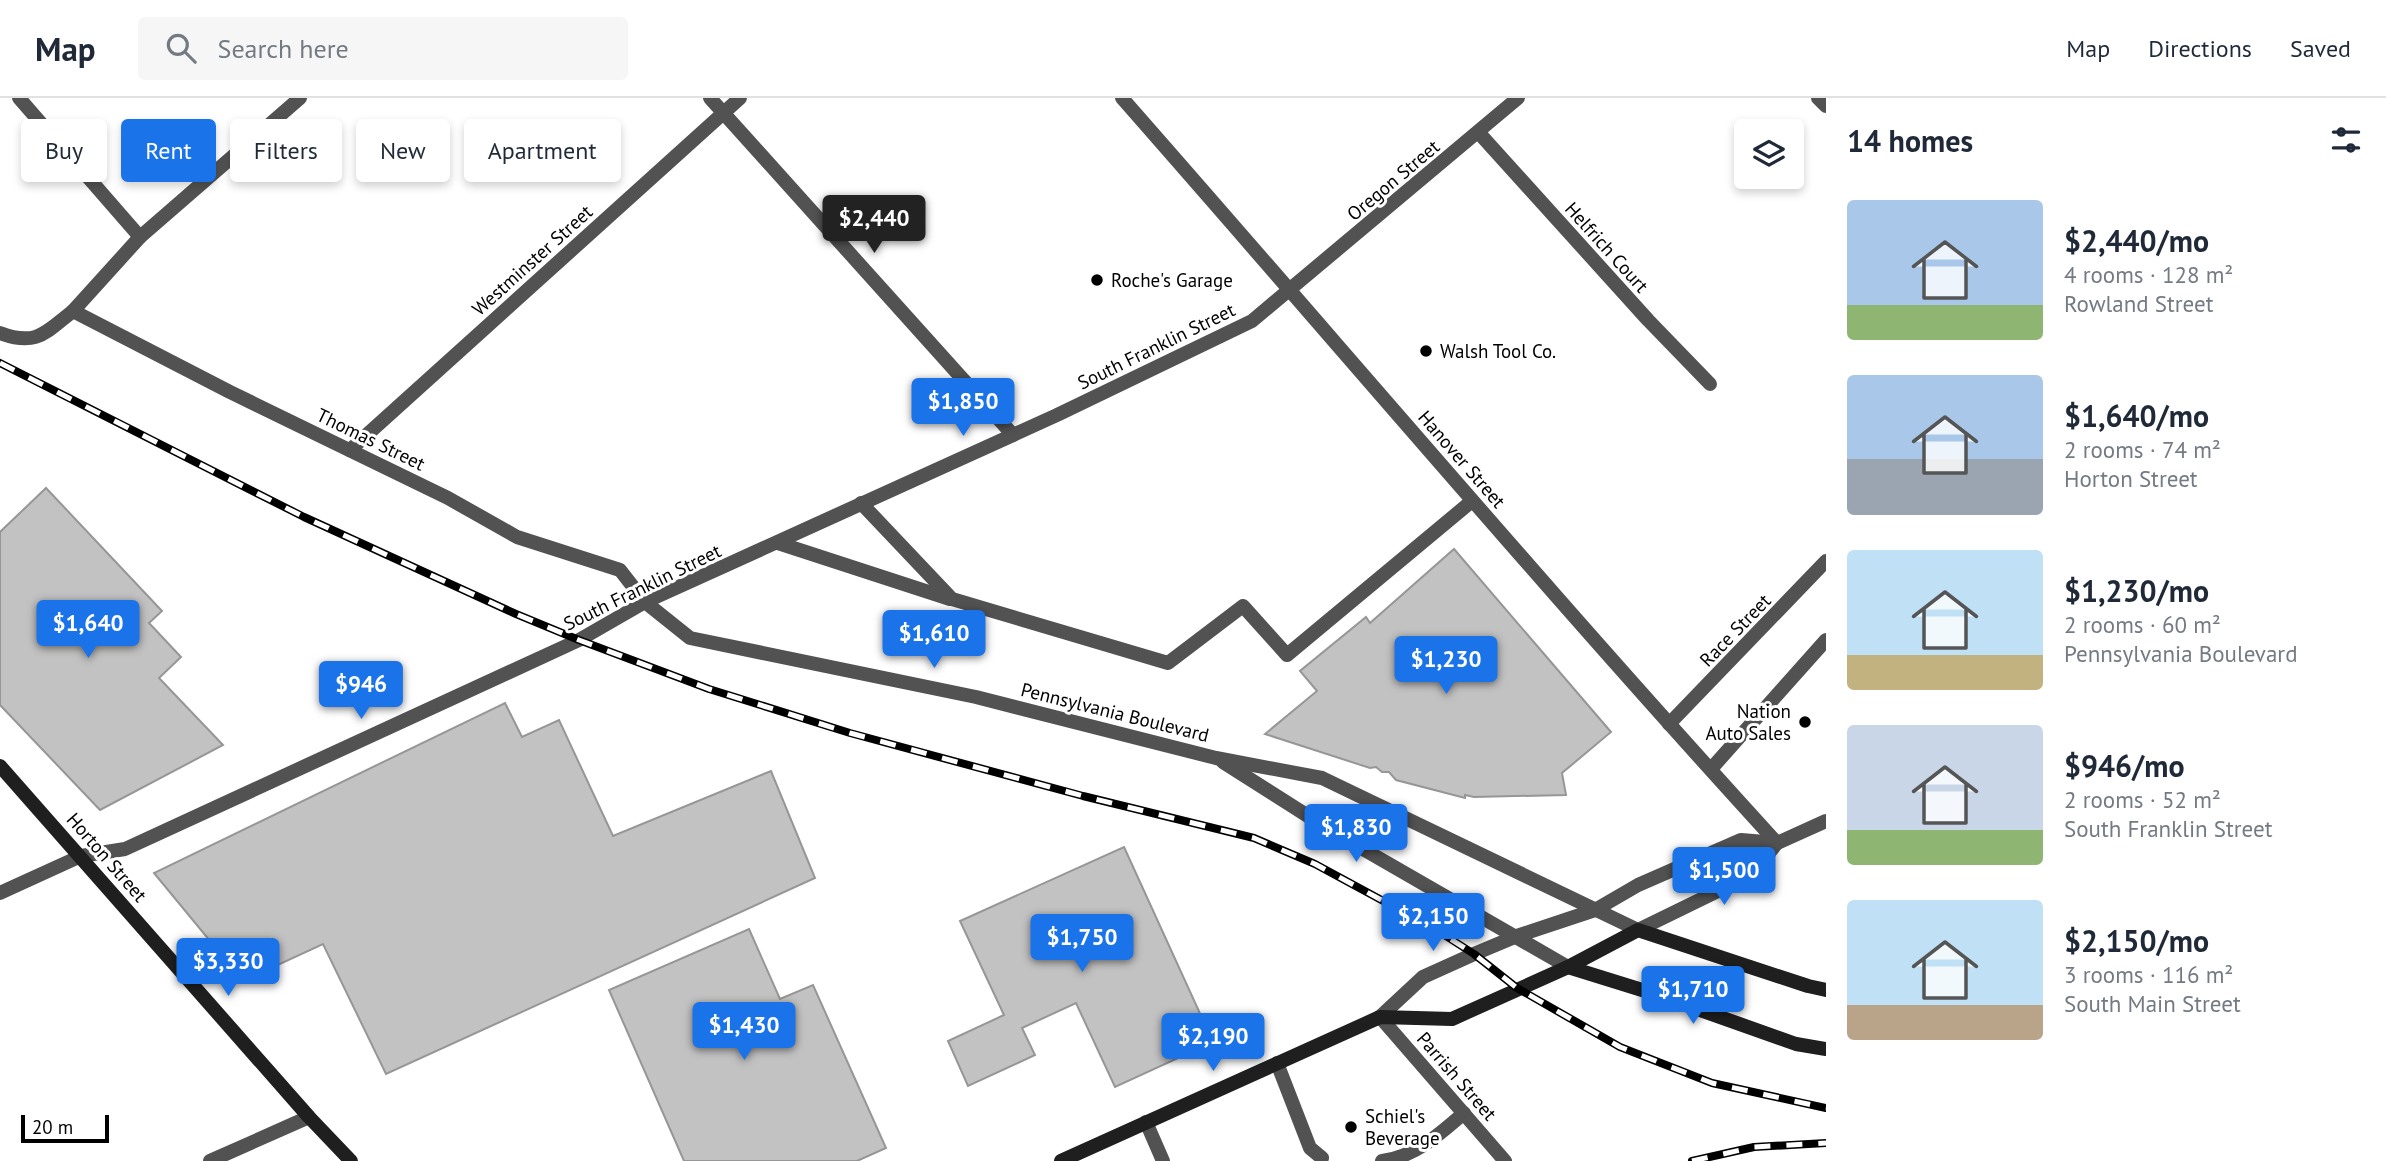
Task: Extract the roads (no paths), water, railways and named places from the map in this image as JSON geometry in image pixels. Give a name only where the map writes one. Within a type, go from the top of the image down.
[{"type":"main road","name":"Horton Street","points":[[0,766],[309,1117],[351,1161]]},
{"type":"main road","points":[[1061,1161],[1380,1017],[1452,1019],[1568,967],[1638,930]]},
{"type":"main road","name":"Pennsylvania Boulevard","points":[[1638,930],[1826,990]]},
{"type":"main road","name":"Pennsylvania Boulevard","points":[[1568,967],[1655,994],[1796,1044],[1826,1049]]},
{"type":"street","points":[[19,98],[140,237]]},
{"type":"street","points":[[0,333],[12,337],[39,338],[74,311],[140,237],[300,98]]},
{"type":"street","points":[[710,98],[1013,435]]},
{"type":"street","name":"Westminster Street","points":[[350,450],[740,98]]},
{"type":"street","name":"Hanover Street","points":[[1122,98],[1472,501],[1777,842]]},
{"type":"street","name":"Oregon Street","points":[[1291,290],[1518,98]]},
{"type":"street","points":[[1818,98],[1826,106]]},
{"type":"street","name":"Helfrich Court","points":[[1479,133],[1648,320],[1710,384]]},
{"type":"street","name":"South Franklin Street","points":[[0,893],[81,856],[125,849],[579,640],[645,602],[1013,435],[1252,321],[1291,290]]},
{"type":"street","name":"Thomas Street","points":[[74,311],[230,392],[449,498],[517,537],[620,570],[645,602]]},
{"type":"street","points":[[778,543],[952,599],[1168,663],[1243,606],[1287,655],[1472,501]]},
{"type":"street","points":[[861,503],[952,599]]},
{"type":"street","name":"Race Street","points":[[1669,724],[1826,561]]},
{"type":"street","name":"Pennsylvania Boulevard","points":[[645,602],[690,638],[976,697],[1216,758],[1322,778],[1638,930]]},
{"type":"street","points":[[1711,769],[1826,640]]},
{"type":"street","name":"Pennsylvania Boulevard","points":[[1216,758],[1330,830],[1568,967]]},
{"type":"street","points":[[1380,1017],[1423,977],[1517,936],[1595,910],[1638,885],[1741,840],[1777,842],[1826,821]]},
{"type":"street","points":[[1638,930],[1720,890],[1757,867],[1777,842]]},
{"type":"street","name":"Parrish Street","points":[[1380,1017],[1505,1161]]},
{"type":"street","points":[[1278,1063],[1310,1148],[1322,1158]]},
{"type":"street","points":[[1382,1161],[1408,1157],[1464,1113]]},
{"type":"street","points":[[210,1161],[309,1117]]},
{"type":"street","points":[[1146,1122],[1163,1161]]},
{"type":"railway","points":[[0,363],[304,517],[579,640],[709,689],[850,733],[1083,796],[1254,838],[1315,864],[1435,929],[1474,954],[1517,988],[1620,1047],[1712,1083],[1826,1108]]},
{"type":"railway","points":[[1692,1161],[1754,1147],[1826,1143]]},
{"type":"place","name":"Roche's Garage","points":[[1097,280]]},
{"type":"place","name":"Walsh Tool Co.","points":[[1426,351]]},
{"type":"place","name":"Nation Auto Sales","points":[[1805,722]]},
{"type":"place","name":"Schiel's Beverage","points":[[1351,1127]]}]
